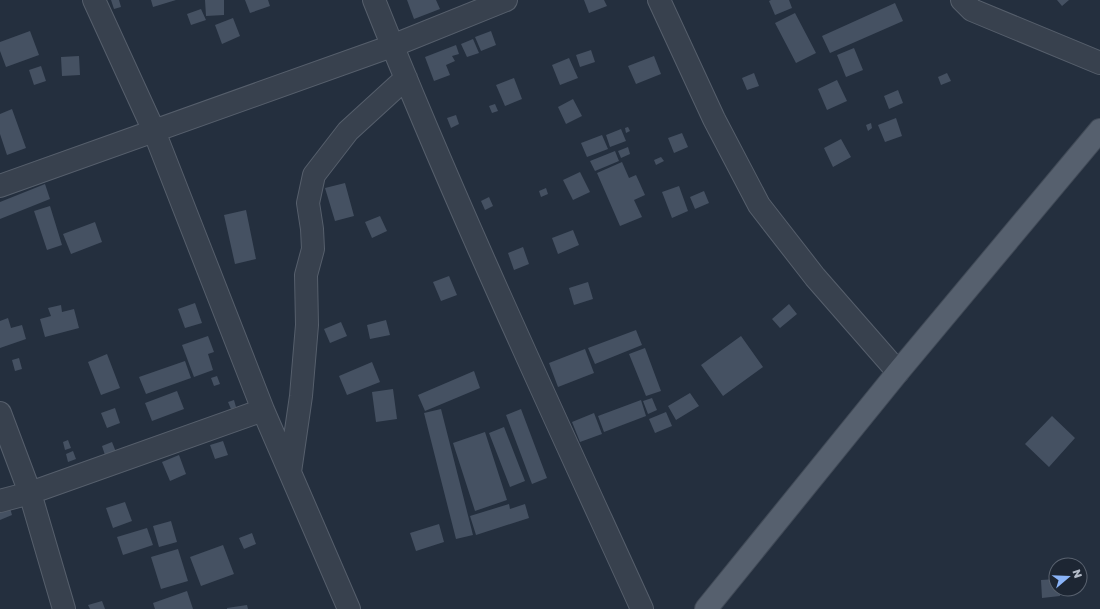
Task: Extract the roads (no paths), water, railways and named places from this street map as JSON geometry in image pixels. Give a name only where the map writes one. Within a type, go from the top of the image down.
[{"type":"main road","points":[[706,609],[898,372],[1100,130]]},
{"type":"street","points":[[94,0],[154,131],[263,410],[349,609]]},
{"type":"street","points":[[374,0],[461,208],[526,355],[642,609]]},
{"type":"street","points":[[0,186],[392,46],[506,0]]},
{"type":"street","points":[[659,0],[714,119],[758,205],[815,276],[898,372]]},
{"type":"street","points":[[962,0],[972,10],[1100,64]]},
{"type":"street","points":[[290,472],[301,396],[306,341],[306,275],[313,249],[308,203],[314,175],[348,131],[406,78]]},
{"type":"street","points":[[0,501],[30,493],[263,410]]},
{"type":"street","points":[[0,412],[30,493],[64,609]]}]
